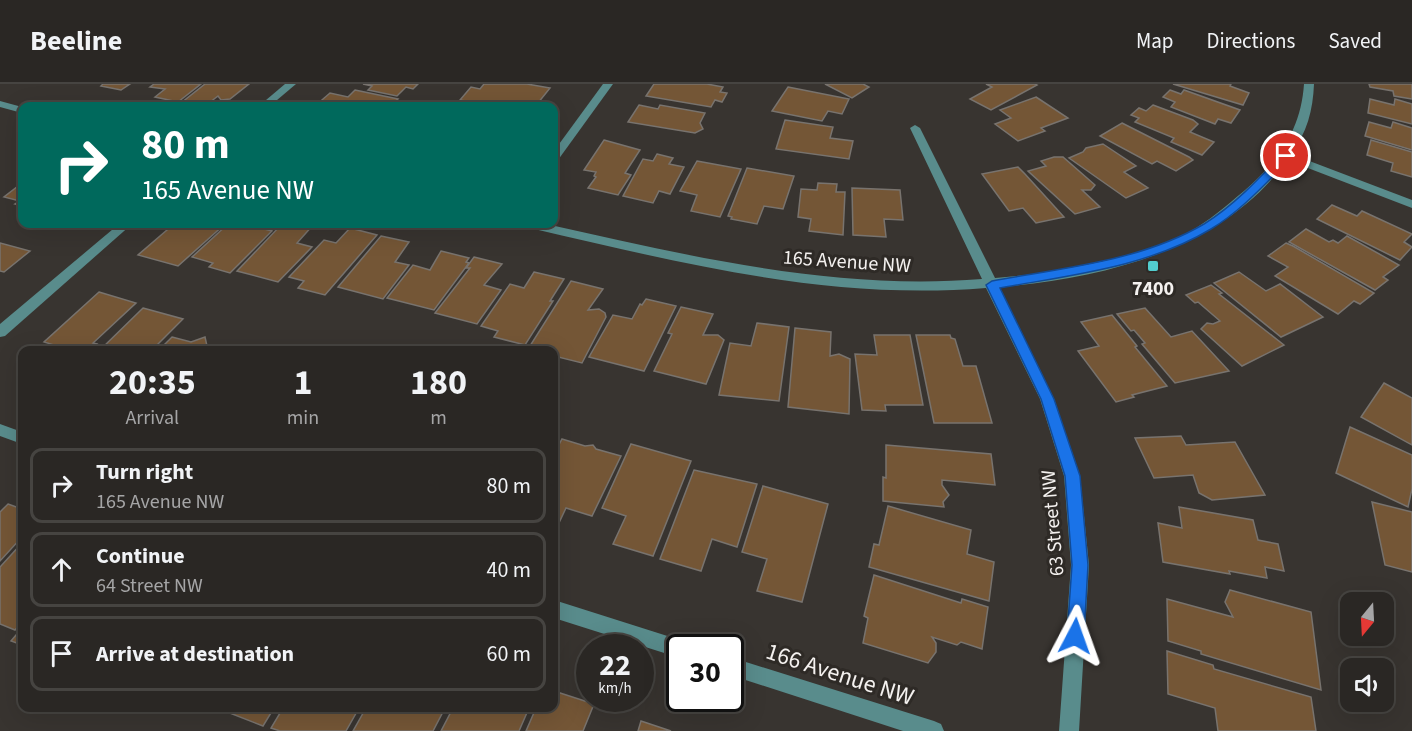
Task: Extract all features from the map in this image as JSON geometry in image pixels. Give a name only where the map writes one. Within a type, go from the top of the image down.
[{"type":"street","points":[[269,102],[291,84]]},
{"type":"street","points":[[558,153],[608,84]]},
{"type":"street","name":"165 Avenue NW","points":[[548,228],[787,278],[936,287],[992,285],[1120,261],[1163,247],[1208,226],[1256,188],[1286,156],[1303,125],[1309,84]]},
{"type":"street","points":[[0,104],[18,109]]},
{"type":"street","name":"63 Street NW","points":[[915,128],[1047,399],[1072,476],[1080,565],[1069,731]]},
{"type":"street","points":[[1286,156],[1412,204]]},
{"type":"street","points":[[0,332],[121,228]]},
{"type":"street","points":[[0,430],[18,437]]},
{"type":"street","points":[[558,610],[666,645]]},
{"type":"street","name":"166 Avenue NW","points":[[744,670],[934,731]]},
{"type":"building","points":[[103,84],[130,84],[121,90],[101,86]]},
{"type":"building","points":[[154,84],[201,84],[178,102],[155,97],[165,89],[150,87]]},
{"type":"building","points":[[205,84],[249,84],[230,99],[221,100],[218,96],[210,102],[182,102]]},
{"type":"building","points":[[363,84],[418,84],[413,89],[406,87],[397,96],[368,90],[372,86]]},
{"type":"building","points":[[484,84],[527,84],[550,88],[539,102],[460,100],[471,87],[480,89]]},
{"type":"building","points":[[654,84],[707,84],[723,87],[720,92],[727,93],[722,102],[715,100],[711,107],[646,96]]},
{"type":"building","points":[[825,84],[863,84],[869,87],[852,98]]},
{"type":"building","points":[[986,84],[1037,85],[991,110],[970,99],[992,87]]},
{"type":"building","points":[[1173,84],[1231,84],[1230,86],[1249,93],[1243,105]]},
{"type":"building","points":[[1369,84],[1412,84],[1412,99],[1394,96],[1393,91],[1370,87]]},
{"type":"building","points":[[788,87],[849,99],[842,114],[828,111],[822,121],[772,111]]},
{"type":"building","points":[[355,90],[398,99],[395,102],[320,102],[330,93],[348,97]]},
{"type":"building","points":[[1170,90],[1181,94],[1184,90],[1240,110],[1231,123],[1218,119],[1215,124],[1171,107],[1175,102],[1163,97]]},
{"type":"building","points":[[1036,97],[1068,118],[1041,128],[1045,131],[1018,141],[995,124],[1011,118],[1000,110]]},
{"type":"building","points":[[1370,99],[1394,105],[1395,99],[1412,104],[1412,124],[1368,113]]},
{"type":"building","points":[[639,105],[658,109],[660,105],[705,113],[700,123],[703,129],[695,133],[628,122]]},
{"type":"building","points":[[1153,105],[1193,120],[1198,124],[1190,132],[1214,142],[1202,155],[1171,142],[1174,138],[1135,122],[1139,118],[1131,115],[1139,108],[1146,111]]},
{"type":"building","points":[[785,120],[833,127],[830,138],[853,141],[849,159],[776,149]]},
{"type":"building","points":[[1369,122],[1391,128],[1393,122],[1412,128],[1412,150],[1365,136]]},
{"type":"building","points":[[1122,123],[1193,160],[1176,171],[1157,161],[1152,164],[1100,136]]},
{"type":"building","points":[[604,140],[640,150],[625,173],[631,175],[618,195],[588,188],[596,177],[594,176],[596,172],[584,170]]},
{"type":"building","points":[[1371,140],[1412,152],[1412,177],[1391,171],[1393,163],[1367,155]]},
{"type":"building","points":[[1103,144],[1136,166],[1124,172],[1148,188],[1126,198],[1069,158],[1083,152],[1086,148]]},
{"type":"building","points":[[657,154],[673,158],[669,164],[684,167],[670,194],[659,191],[653,203],[623,196],[643,159],[653,161]]},
{"type":"building","points":[[1063,157],[1095,185],[1091,190],[1082,190],[1100,207],[1075,214],[1028,171],[1046,166],[1041,161]]},
{"type":"building","points":[[697,161],[741,169],[720,217],[691,211],[697,195],[680,191]]},
{"type":"building","points":[[1018,167],[1064,217],[1036,223],[1023,208],[1009,211],[982,174]]},
{"type":"building","points":[[747,168],[794,176],[783,209],[764,206],[757,224],[731,219],[732,217],[728,216]]},
{"type":"building","points":[[818,183],[837,184],[836,192],[845,192],[843,235],[809,231],[811,219],[798,217],[801,189],[817,190]]},
{"type":"building","points":[[18,186],[18,200],[4,197]]},
{"type":"building","points":[[852,188],[900,190],[903,220],[884,219],[886,237],[853,235]]},
{"type":"building","points":[[1332,205],[1357,216],[1362,211],[1412,234],[1404,242],[1412,247],[1400,260],[1317,219]]},
{"type":"building","points":[[169,228],[221,228],[178,266],[138,255]]},
{"type":"building","points":[[224,228],[261,228],[272,231],[230,273],[209,267],[213,263],[192,257]]},
{"type":"building","points":[[278,228],[310,228],[297,243],[312,247],[278,282],[237,271]]},
{"type":"building","points":[[350,228],[377,235],[325,295],[298,288],[304,281],[289,277],[324,240],[336,243]]},
{"type":"building","points":[[1306,229],[1329,242],[1333,240],[1338,243],[1347,236],[1399,265],[1383,277],[1388,280],[1375,290],[1289,242]]},
{"type":"building","points":[[381,236],[409,242],[395,262],[409,265],[383,299],[338,287]]},
{"type":"building","points":[[0,243],[30,251],[4,272],[0,271]]},
{"type":"building","points":[[1286,243],[1374,293],[1360,304],[1354,301],[1338,314],[1275,276],[1288,267],[1268,256]]},
{"type":"building","points":[[441,251],[469,258],[466,262],[469,263],[434,310],[387,298],[413,265],[430,270]]},
{"type":"building","points":[[474,257],[502,264],[484,285],[501,290],[477,324],[435,313],[470,268],[466,268]]},
{"type":"building","points":[[534,272],[564,279],[550,301],[553,301],[525,345],[494,337],[498,331],[481,326],[510,284],[524,288]]},
{"type":"building","points":[[1239,272],[1266,291],[1280,284],[1323,317],[1281,337],[1214,283]]},
{"type":"building","points":[[571,281],[603,289],[588,310],[599,309],[605,313],[606,317],[582,363],[558,357],[558,346],[530,346]]},
{"type":"building","points":[[1211,285],[1222,293],[1219,294],[1284,345],[1242,366],[1201,329],[1207,323],[1213,324],[1220,321],[1186,295]]},
{"type":"building","points":[[99,292],[136,303],[93,343],[97,344],[95,346],[53,346],[44,342]]},
{"type":"building","points":[[646,299],[676,306],[644,371],[589,357],[613,315],[632,319],[640,304],[642,305]]},
{"type":"building","points":[[681,307],[713,314],[703,335],[718,335],[724,340],[706,384],[654,371],[672,334],[668,333]]},
{"type":"building","points":[[143,308],[183,319],[156,346],[104,346]]},
{"type":"building","points":[[1145,308],[1171,337],[1192,331],[1229,371],[1175,383],[1142,344],[1145,343],[1117,314]]},
{"type":"building","points":[[1112,315],[1167,386],[1132,395],[1134,397],[1116,402],[1078,351],[1099,346],[1081,322]]},
{"type":"building","points":[[757,323],[789,327],[779,401],[719,395],[730,343],[751,346]]},
{"type":"building","points":[[795,328],[831,332],[830,356],[839,354],[850,359],[849,414],[788,407]]},
{"type":"building","points":[[874,335],[910,335],[923,405],[885,405],[886,411],[862,410],[855,354],[877,355]]},
{"type":"building","points":[[916,335],[950,335],[955,339],[963,366],[976,366],[992,423],[934,423]]},
{"type":"building","points":[[172,337],[191,342],[205,337],[207,346],[163,346]]},
{"type":"building","points":[[1384,383],[1412,398],[1412,445],[1361,417]]},
{"type":"building","points":[[1350,427],[1412,455],[1412,489],[1408,507],[1336,473]]},
{"type":"building","points":[[1181,436],[1186,445],[1235,442],[1265,495],[1212,500],[1199,493],[1193,475],[1154,478],[1135,438]]},
{"type":"building","points":[[562,439],[585,446],[593,445],[596,449],[621,456],[592,516],[566,508],[558,525],[558,446]]},
{"type":"building","points":[[631,444],[691,461],[653,556],[613,544],[626,516],[602,508]]},
{"type":"building","points":[[886,445],[991,454],[995,485],[942,480],[942,485],[949,495],[943,502],[944,507],[883,501]]},
{"type":"building","points":[[694,470],[757,484],[737,547],[712,539],[701,571],[660,559]]},
{"type":"building","points":[[763,486],[828,504],[802,602],[757,591],[767,559],[742,552]]},
{"type":"building","points":[[1372,502],[1412,512],[1412,572],[1385,565]]},
{"type":"building","points":[[8,504],[18,508],[18,541],[0,561],[0,512]]},
{"type":"building","points":[[888,506],[971,530],[967,554],[994,562],[989,601],[869,567],[874,544],[879,545]]},
{"type":"building","points":[[1179,507],[1253,520],[1258,540],[1278,544],[1284,571],[1265,567],[1267,578],[1163,562],[1158,523],[1182,528]]},
{"type":"building","points":[[18,547],[18,627],[15,630],[0,624],[0,567]]},
{"type":"building","points":[[874,575],[961,603],[962,599],[988,607],[982,649],[961,642],[957,645],[932,637],[936,643],[936,652],[928,663],[863,643],[868,618],[864,616]]},
{"type":"building","points":[[1230,590],[1311,612],[1321,690],[1201,654],[1201,651],[1168,641],[1167,599],[1233,617],[1225,602]]},
{"type":"building","points":[[18,633],[18,644],[11,641]]},
{"type":"building","points":[[1167,651],[1213,665],[1214,669],[1311,697],[1316,731],[1218,731],[1215,708],[1168,694]]},
{"type":"building","points":[[558,692],[576,698],[576,712],[591,712],[583,731],[526,731],[534,712],[558,712]]},
{"type":"building","points":[[227,712],[272,712],[263,726]]},
{"type":"building","points":[[281,712],[357,712],[346,731],[280,731],[271,728]]},
{"type":"building","points":[[364,712],[443,712],[433,731],[353,731]]},
{"type":"building","points":[[451,712],[527,712],[519,731],[441,731]]},
{"type":"building","points":[[641,721],[671,731],[638,731]]},
{"type":"place","name":"7400","points":[[1153,266]]},
{"type":"route","points":[[1075,636],[1080,565],[1072,476],[1047,399],[992,285],[1120,261],[1163,247],[1208,226],[1256,188],[1286,156]]}]
